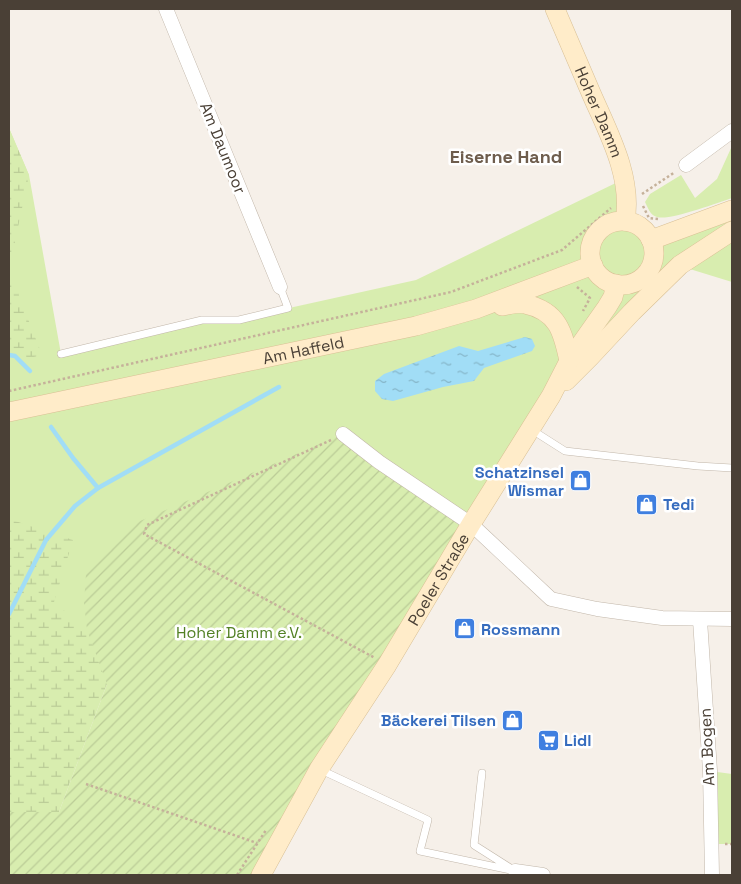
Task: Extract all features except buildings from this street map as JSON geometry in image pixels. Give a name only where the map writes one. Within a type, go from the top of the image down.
[{"type":"main road","name":"Hoher Damm","points":[[555,9],[612,142],[624,179],[627,196],[625,221]]},
{"type":"main road","points":[[651,240],[732,210]]},
{"type":"main road","points":[[625,221],[635,224],[644,229],[651,240],[653,258],[647,272],[634,282],[616,284],[604,279],[596,272],[590,252],[592,242],[597,233],[605,226],[625,221]]},
{"type":"main road","points":[[551,396],[680,265],[732,231]]},
{"type":"main road","name":"Am Haffeld","points":[[9,412],[416,326],[476,309],[593,265]]},
{"type":"main road","name":"Poeler Straße","points":[[261,875],[319,769],[387,665],[471,524],[551,396],[569,361],[607,307],[613,297],[616,284]]},
{"type":"main road","points":[[476,309],[524,303],[548,313],[559,325],[569,361]]},
{"type":"street","name":"Am Daumoor","points":[[166,9],[280,287]]},
{"type":"street","points":[[686,165],[732,131]]},
{"type":"street","points":[[343,434],[379,462],[471,524],[551,600],[597,609],[662,618],[732,619]]},
{"type":"street","name":"Am Bogen","points":[[700,620],[710,771],[712,875]]},
{"type":"street","points":[[515,872],[543,875]]},
{"type":"lane","points":[[61,354],[202,320],[239,320],[288,308],[280,287]]},
{"type":"lane","points":[[530,429],[565,451],[732,468]]},
{"type":"lane","points":[[319,769],[428,820],[420,851],[515,872]]},
{"type":"lane","points":[[482,773],[474,845],[515,872]]},
{"type":"path","points":[[638,197],[686,165]]},
{"type":"path","points":[[9,391],[451,292],[562,250],[611,208],[612,203]]},
{"type":"path","points":[[642,204],[650,218],[664,220]]},
{"type":"path","points":[[575,285],[590,298]]},
{"type":"path","points":[[343,434],[147,524],[144,534],[387,665]]},
{"type":"path","points":[[86,784],[257,843]]},
{"type":"green space","points":[[9,128],[29,175],[61,354],[202,320],[239,319],[416,280],[624,179],[631,217],[645,225],[654,239],[732,210],[732,282],[680,266],[551,396],[471,524],[107,684],[9,812]]},
{"type":"green space","points":[[9,128],[29,175],[9,270]]},
{"type":"green space","points":[[732,146],[732,198],[693,211],[663,218],[651,213],[645,202],[650,194],[681,175],[695,198],[717,179]]},
{"type":"green space","points":[[9,270],[42,355],[9,363]]},
{"type":"green space","name":"Hoher Damm e.V.","points":[[343,434],[471,524],[261,875],[9,875],[9,812],[59,812],[107,684],[87,630],[84,603],[86,574],[126,527]]},
{"type":"green space","points":[[9,519],[73,540],[54,602],[87,630],[107,684],[59,812],[9,812]]},
{"type":"green space","points":[[710,771],[732,774],[732,844],[711,844]]},
{"type":"water","points":[[525,337],[532,339],[535,346],[532,351],[484,368],[474,381],[443,387],[393,401],[382,399],[375,391],[375,381],[384,374],[459,346],[478,351]]},
{"type":"waterway","points":[[9,355],[15,356],[30,371]]},
{"type":"waterway","points":[[9,614],[46,540],[75,506],[98,488],[279,387]]},
{"type":"waterway","points":[[51,427],[98,488]]},
{"type":"place","name":"Schatzinsel Wismar","points":[[580,481]]},
{"type":"place","name":"Tedi","points":[[647,504]]},
{"type":"place","name":"Rossmann","points":[[465,629]]},
{"type":"place","name":"Bäckerei Tilsen","points":[[512,720]]},
{"type":"place","name":"Lidl","points":[[548,740]]},
{"type":"district","name":"Eiserne Hand","points":[[506,156]]}]
